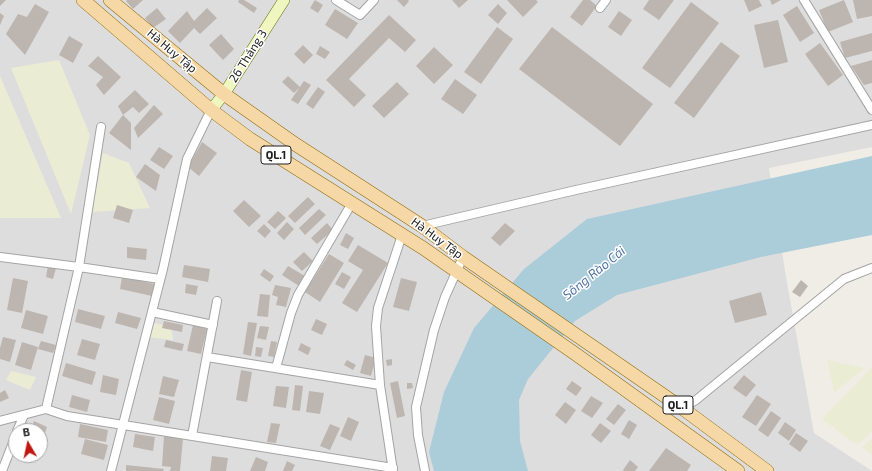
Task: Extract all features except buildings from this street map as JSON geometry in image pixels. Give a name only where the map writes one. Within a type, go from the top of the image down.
[{"type":"main road","name":"Hà Huy Tập","points":[[83,0],[211,110],[250,139],[402,235],[457,272],[577,355],[738,471]]},
{"type":"main road","name":"Hà Huy Tập","points":[[110,0],[224,94],[295,144],[422,226],[463,257],[682,408],[767,471]]},
{"type":"street","name":"26 Tháng 3","points":[[211,110],[224,94],[284,0]]},
{"type":"street","points":[[336,0],[360,15],[374,0]]},
{"type":"street","points":[[600,8],[606,0]]},
{"type":"street","points":[[804,0],[872,110]]},
{"type":"street","points":[[111,471],[152,312],[187,159],[211,110]]},
{"type":"street","points":[[422,226],[568,192],[872,125]]},
{"type":"street","points":[[46,409],[79,266],[101,127]]},
{"type":"street","points":[[276,368],[291,313],[298,295],[352,204]]},
{"type":"street","points":[[0,421],[46,409],[67,416],[393,469],[380,385],[376,326],[378,308],[402,235]]},
{"type":"street","points":[[0,257],[79,266],[160,279]]},
{"type":"street","points":[[426,471],[418,435],[416,407],[434,330],[445,297],[463,257]]},
{"type":"street","points":[[682,408],[696,400],[844,279],[872,268]]},
{"type":"street","points":[[192,436],[217,301]]},
{"type":"street","points":[[152,312],[213,324]]},
{"type":"street","points":[[207,357],[380,385]]},
{"type":"street","points":[[21,423],[24,415]]},
{"type":"street","points":[[2,471],[8,456]]},
{"type":"shaded area","points":[[0,0],[872,0],[872,147],[769,168],[786,277],[814,433],[872,471],[0,471]]},
{"type":"green space","points":[[59,60],[90,135],[71,214],[11,68]]},
{"type":"green space","points":[[0,76],[61,218],[0,218]]},
{"type":"green space","points":[[103,153],[129,163],[150,208],[92,212]]},
{"type":"green space","points":[[150,322],[171,327],[173,340],[147,337]]},
{"type":"green space","points":[[827,360],[865,368],[834,393]]},
{"type":"green space","points":[[872,367],[872,432],[857,445],[822,419]]},
{"type":"green space","points":[[11,371],[36,377],[30,390],[6,380]]},
{"type":"green space","points":[[872,438],[872,455],[862,447]]},
{"type":"water","name":"Sông Rào Cái","points":[[872,156],[872,235],[761,257],[617,295],[575,321],[528,379],[519,400],[520,441],[528,471],[434,471],[429,452],[444,392],[474,328],[524,269],[587,219]]}]
